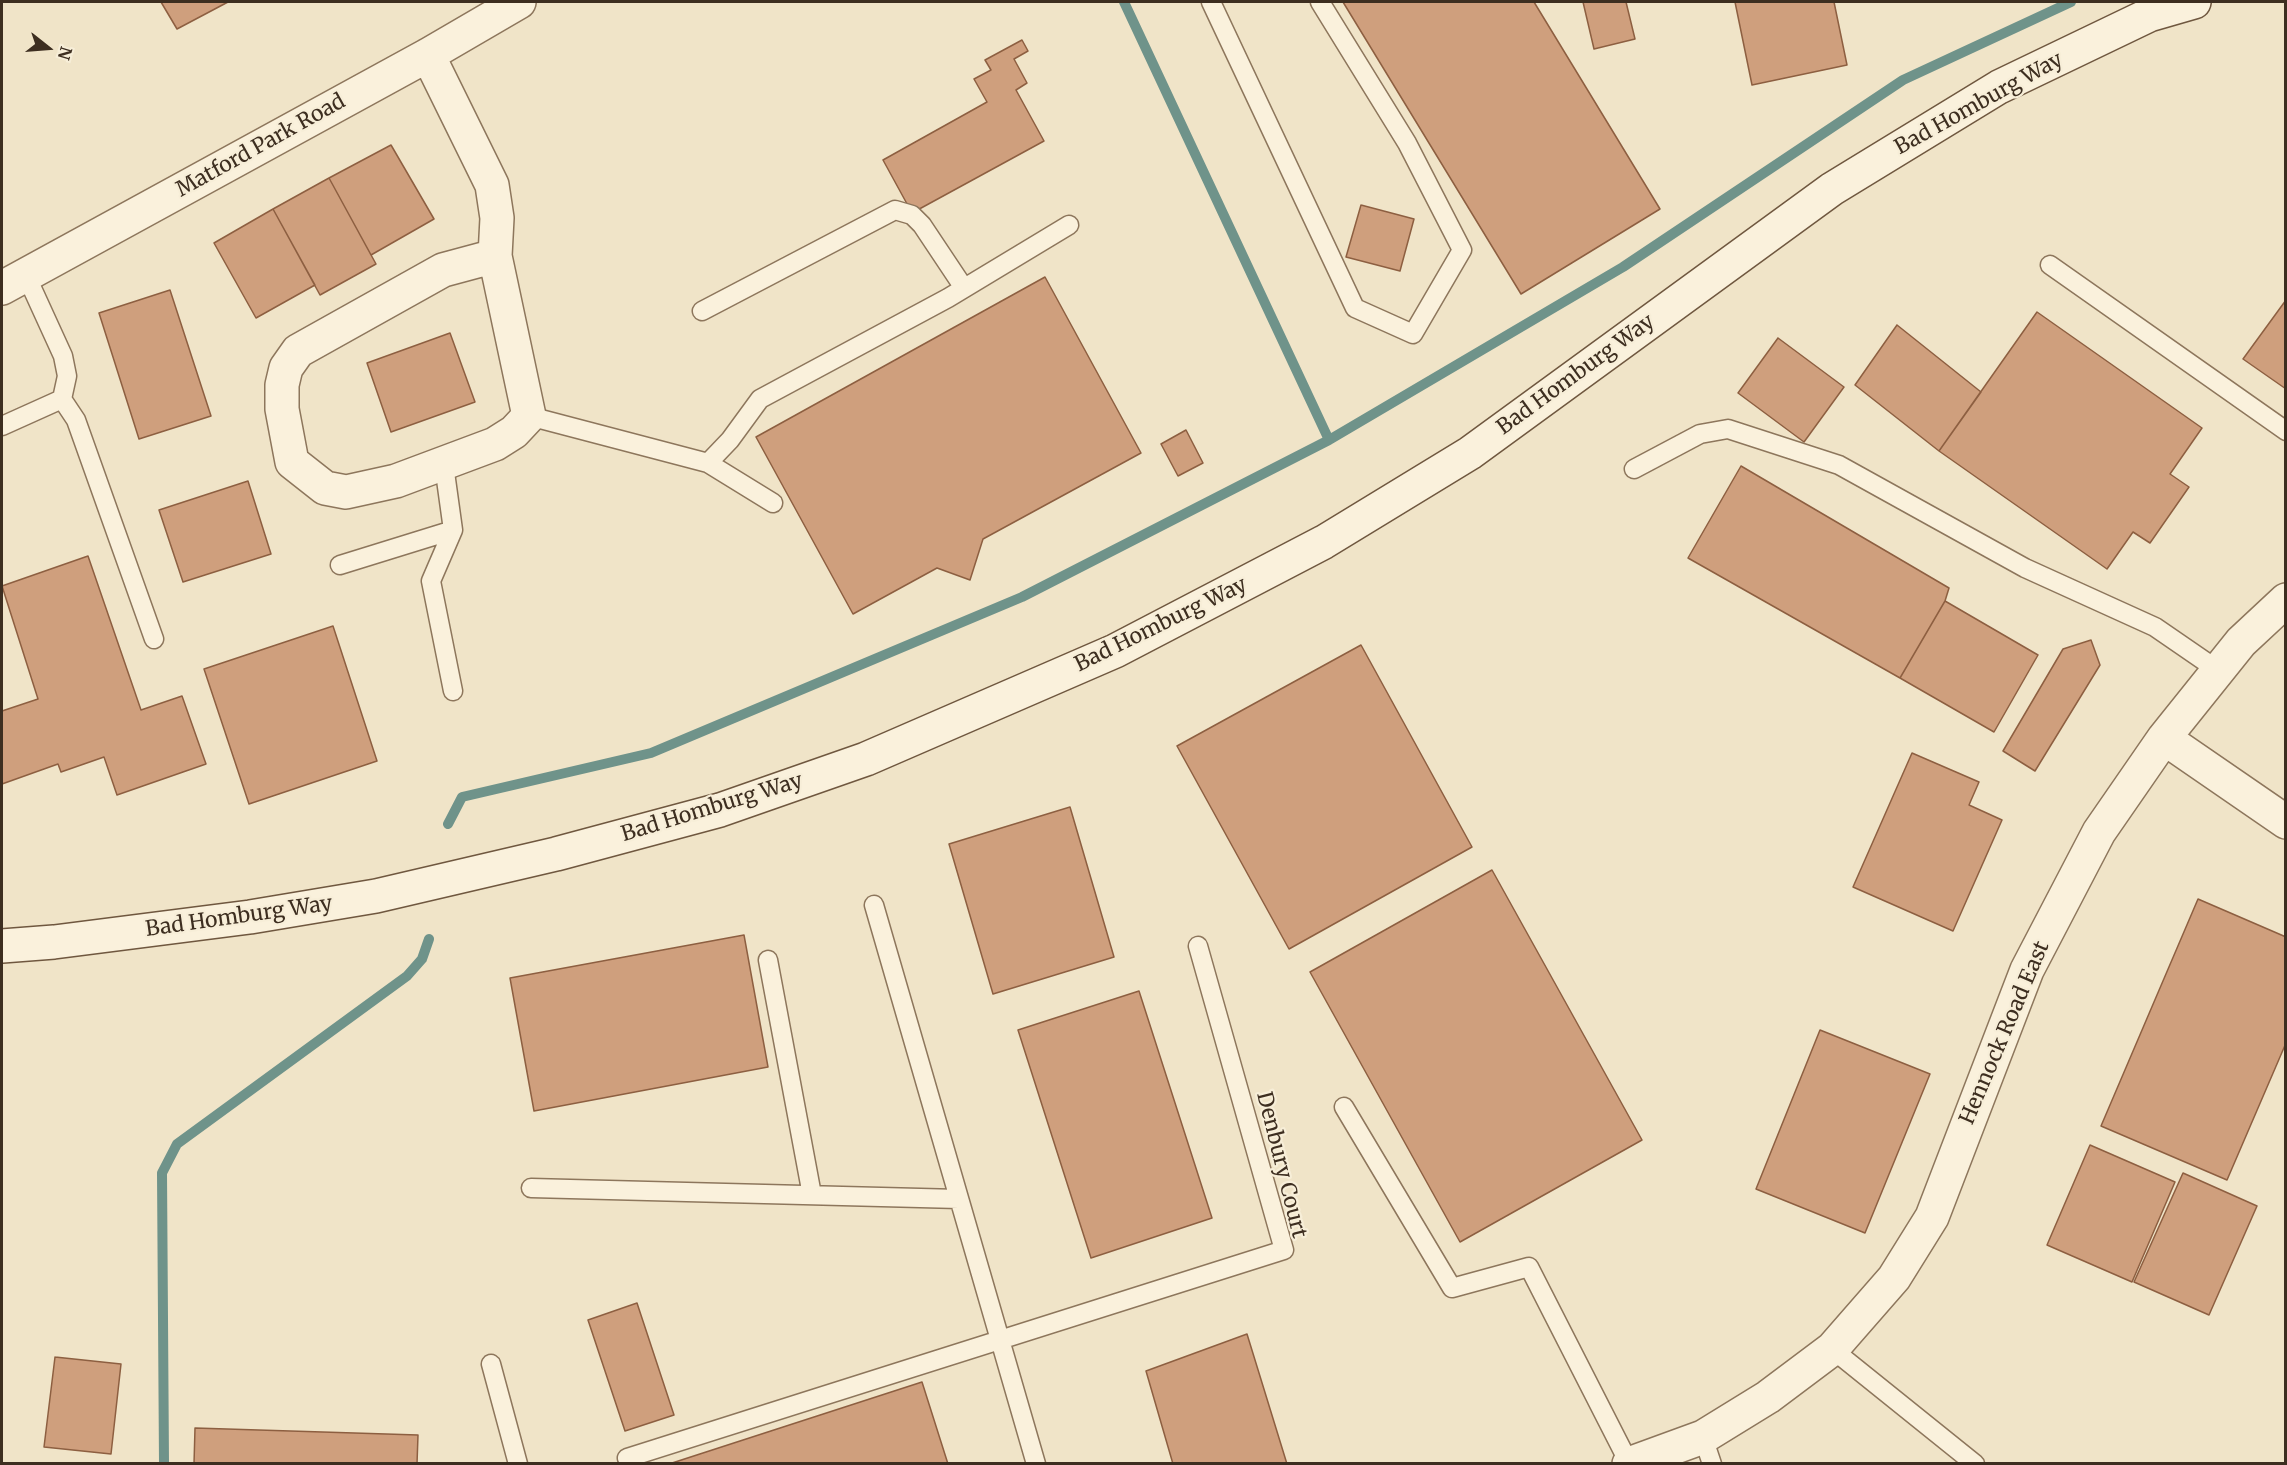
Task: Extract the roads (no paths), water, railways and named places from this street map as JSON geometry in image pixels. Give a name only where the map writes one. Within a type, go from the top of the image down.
[{"type":"street","name":"Matford Park Road","points":[[14,281],[428,55],[519,2]]},
{"type":"street","name":"Bad Homburg Way","points":[[2,946],[54,942],[250,917],[376,896],[556,854],[720,810],[866,759],[1115,651],[1324,542],[1470,453],[1832,189],[1999,87],[2149,15],[2194,2]]},
{"type":"street","points":[[428,55],[492,185],[497,218],[495,256],[529,416],[514,432],[495,444],[396,482],[346,492],[325,488],[292,462],[282,409],[282,385],[286,368],[298,351],[443,270],[495,256]]},
{"type":"street","name":"Hennock Road East","points":[[1629,1464],[1707,1450],[1768,1397],[1832,1349],[1894,1278],[1932,1217],[2027,970],[2099,832],[2164,738],[2241,642],[2286,600]]},
{"type":"street","points":[[2164,738],[2286,822]]},
{"type":"lane","points":[[1211,2],[1355,308],[1413,334],[1462,250],[1407,143],[1320,2]]},
{"type":"lane","points":[[702,311],[895,210],[912,215],[922,225],[964,288]]},
{"type":"lane","points":[[708,463],[730,440],[760,399],[964,288],[1069,225]]},
{"type":"lane","points":[[2050,265],[2286,431]]},
{"type":"lane","points":[[14,281],[63,356],[67,376],[62,399],[76,420],[154,639]]},
{"type":"lane","points":[[2,426],[62,399]]},
{"type":"lane","points":[[529,416],[708,463],[773,503]]},
{"type":"lane","points":[[1634,470],[1700,434],[1728,429],[1839,465],[2025,568],[2155,627],[2219,671]]},
{"type":"lane","points":[[444,465],[453,530],[431,581],[453,691]]},
{"type":"lane","points":[[340,565],[453,530]]},
{"type":"lane","points":[[874,905],[1036,1464]]},
{"type":"lane","name":"Denbury Court","points":[[1000,1342],[1284,1250],[1198,946]]},
{"type":"lane","points":[[768,960],[812,1195]]},
{"type":"lane","points":[[1344,1107],[1452,1288],[1529,1267],[1629,1464]]},
{"type":"lane","points":[[531,1188],[959,1199]]},
{"type":"lane","points":[[627,1458],[1000,1342]]},
{"type":"lane","points":[[1832,1349],[1975,1464]]},
{"type":"lane","points":[[491,1364],[518,1464]]},
{"type":"waterway","points":[[448,824],[462,797],[651,753],[1022,597],[1329,440],[1124,2]]},
{"type":"waterway","points":[[1329,440],[1623,267],[1903,80],[2071,2]]},
{"type":"waterway","points":[[164,1464],[162,1173],[177,1144],[407,976],[422,959],[429,939]]}]
